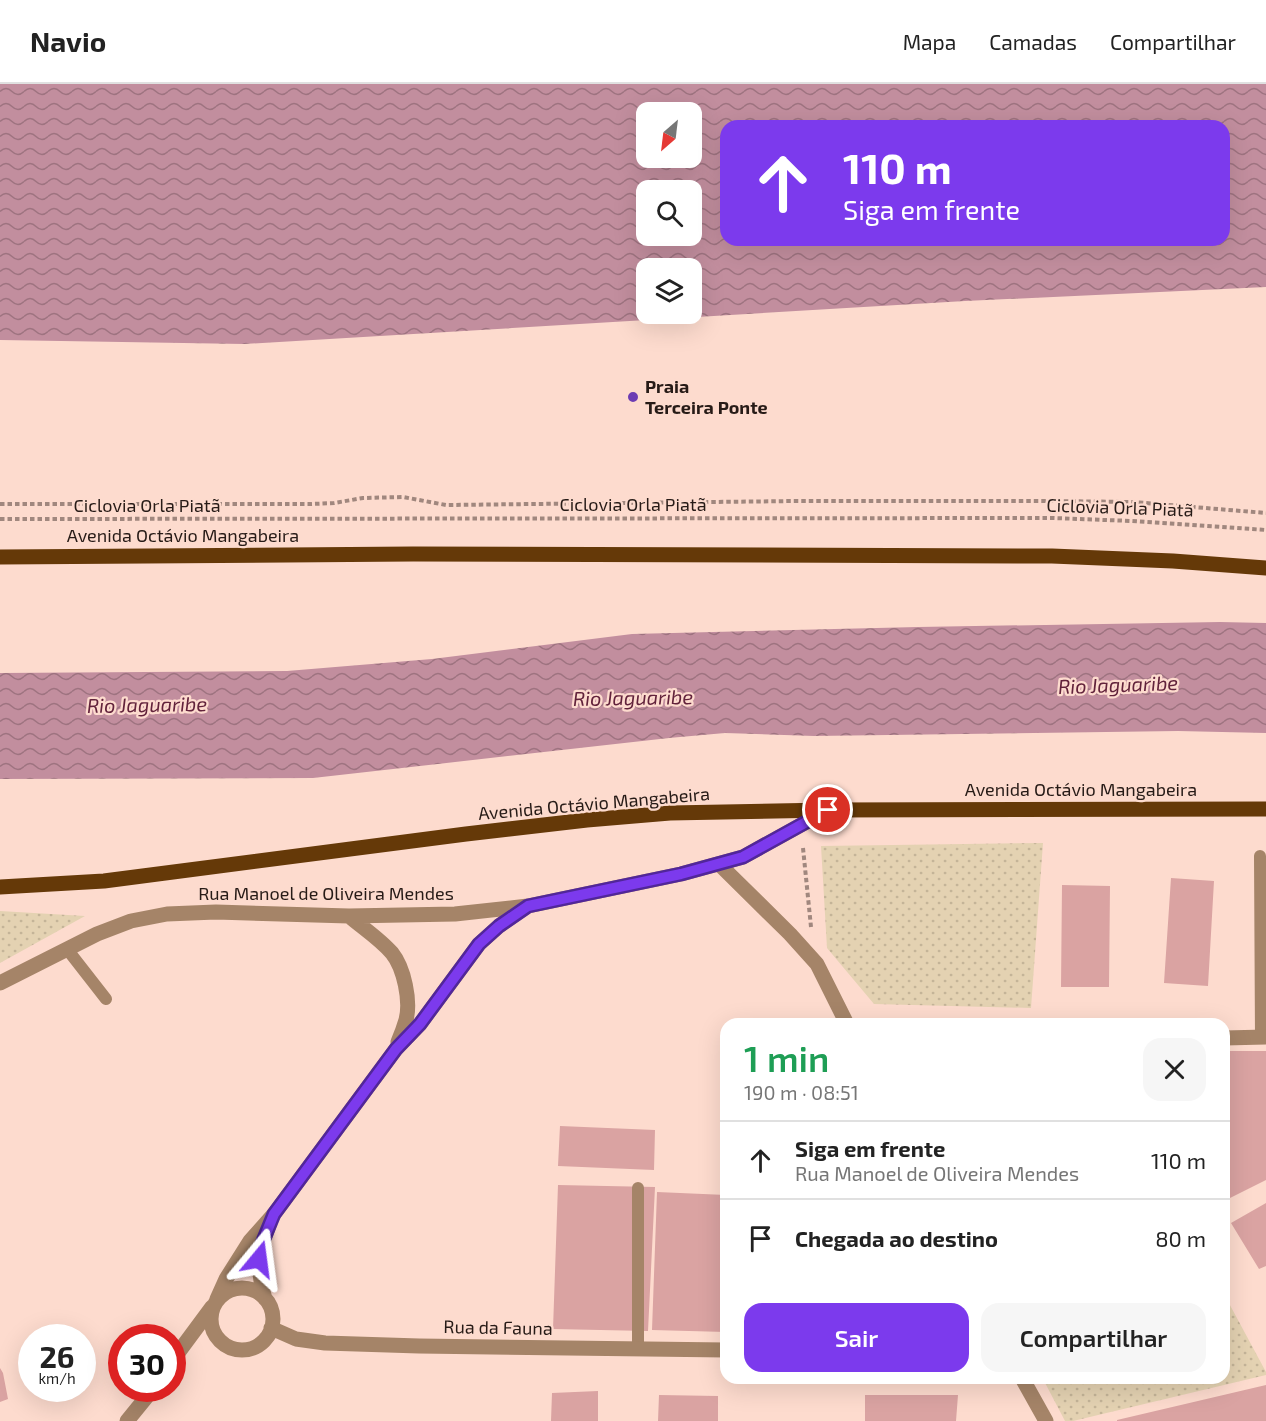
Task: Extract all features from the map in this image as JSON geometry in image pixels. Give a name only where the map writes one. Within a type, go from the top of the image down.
[{"type":"main road","name":"Avenida Octávio Mangabeira","points":[[0,557],[402,554],[1052,556],[1266,568]]},
{"type":"main road","name":"Avenida Octávio Mangabeira","points":[[0,887],[104,881],[466,834],[670,813],[828,810],[1266,809]]},
{"type":"street","name":"Rua Manoel de Oliveira Mendes","points":[[0,983],[97,934],[131,921],[167,914],[236,912],[349,916],[455,914],[528,906],[681,874],[743,857],[828,810]]},
{"type":"street","points":[[719,864],[817,963],[844,1018]]},
{"type":"street","points":[[186,1342],[216,1302],[236,1288],[247,1288],[257,1292],[271,1308],[273,1318],[267,1338],[260,1344],[244,1350],[234,1349],[224,1344],[216,1336],[211,1326],[211,1315],[216,1302],[226,1280],[250,1241],[274,1214],[396,1049],[420,1024],[479,944],[499,926],[528,906]]},
{"type":"street","points":[[349,916],[392,953],[402,973],[407,1018],[396,1049]]},
{"type":"street","points":[[1230,1038],[1264,1037]]},
{"type":"street","points":[[265,1299],[260,1278],[259,1259],[263,1241],[274,1214]]},
{"type":"street","name":"Rua da Fauna","points":[[271,1328],[296,1339],[325,1343],[720,1350]]},
{"type":"street","points":[[1025,1384],[1046,1421]]},
{"type":"street","points":[[127,1421],[142,1402]]},
{"type":"lane","points":[[1260,856],[1264,1037]]},
{"type":"lane","points":[[67,949],[106,999]]},
{"type":"lane","points":[[638,1188],[638,1349]]},
{"type":"path","points":[[0,504],[311,504],[363,498],[403,498],[446,505],[1053,501],[1133,502],[1266,513]]},
{"type":"path","name":"Ciclovia Orla Piatã","points":[[0,519],[1053,518],[1266,530]]},
{"type":"path","points":[[801,826],[811,928]]},
{"type":"shaded area","points":[[1043,843],[1031,1008],[874,1004],[827,948],[821,846]]},
{"type":"shaded area","points":[[0,911],[85,916],[0,963]]},
{"type":"shaded area","points":[[1230,1305],[1266,1372],[1266,1375],[1230,1384]]},
{"type":"shaded area","points":[[1046,1384],[1228,1384],[1073,1421],[1065,1421]]},
{"type":"water","points":[[0,84],[1266,84],[1266,287],[965,301],[702,317],[702,258],[636,258],[636,321],[244,344],[0,340]]},
{"type":"water","name":"Rio Jaguaribe","points":[[1266,623],[1266,733],[1178,731],[814,736],[725,733],[313,778],[0,779],[0,673],[287,671],[432,659],[632,634]]},
{"type":"building","points":[[1171,878],[1214,881],[1208,986],[1164,983]]},
{"type":"building","points":[[1062,885],[1110,886],[1109,987],[1061,987]]},
{"type":"building","points":[[1230,1051],[1266,1051],[1266,1180],[1230,1198]]},
{"type":"building","points":[[560,1126],[655,1130],[654,1170],[558,1166]]},
{"type":"building","points":[[558,1185],[655,1187],[648,1331],[553,1329]]},
{"type":"building","points":[[657,1192],[720,1195],[720,1332],[652,1330]]},
{"type":"building","points":[[1266,1203],[1266,1266],[1259,1269],[1231,1223]]},
{"type":"building","points":[[0,1368],[8,1399],[0,1402]]},
{"type":"building","points":[[1266,1385],[1266,1421],[1117,1421],[1117,1420]]},
{"type":"building","points":[[598,1391],[598,1421],[551,1421],[552,1393]]},
{"type":"building","points":[[659,1395],[718,1396],[718,1421],[658,1421]]},
{"type":"building","points":[[865,1395],[958,1395],[956,1421],[865,1421]]},
{"type":"place","name":"Praia Terceira Ponte","points":[[633,397]]},
{"type":"route","points":[[259,1259],[263,1241],[274,1214],[396,1049],[420,1024],[479,944],[499,926],[528,906],[681,874],[743,857],[828,810]]}]
